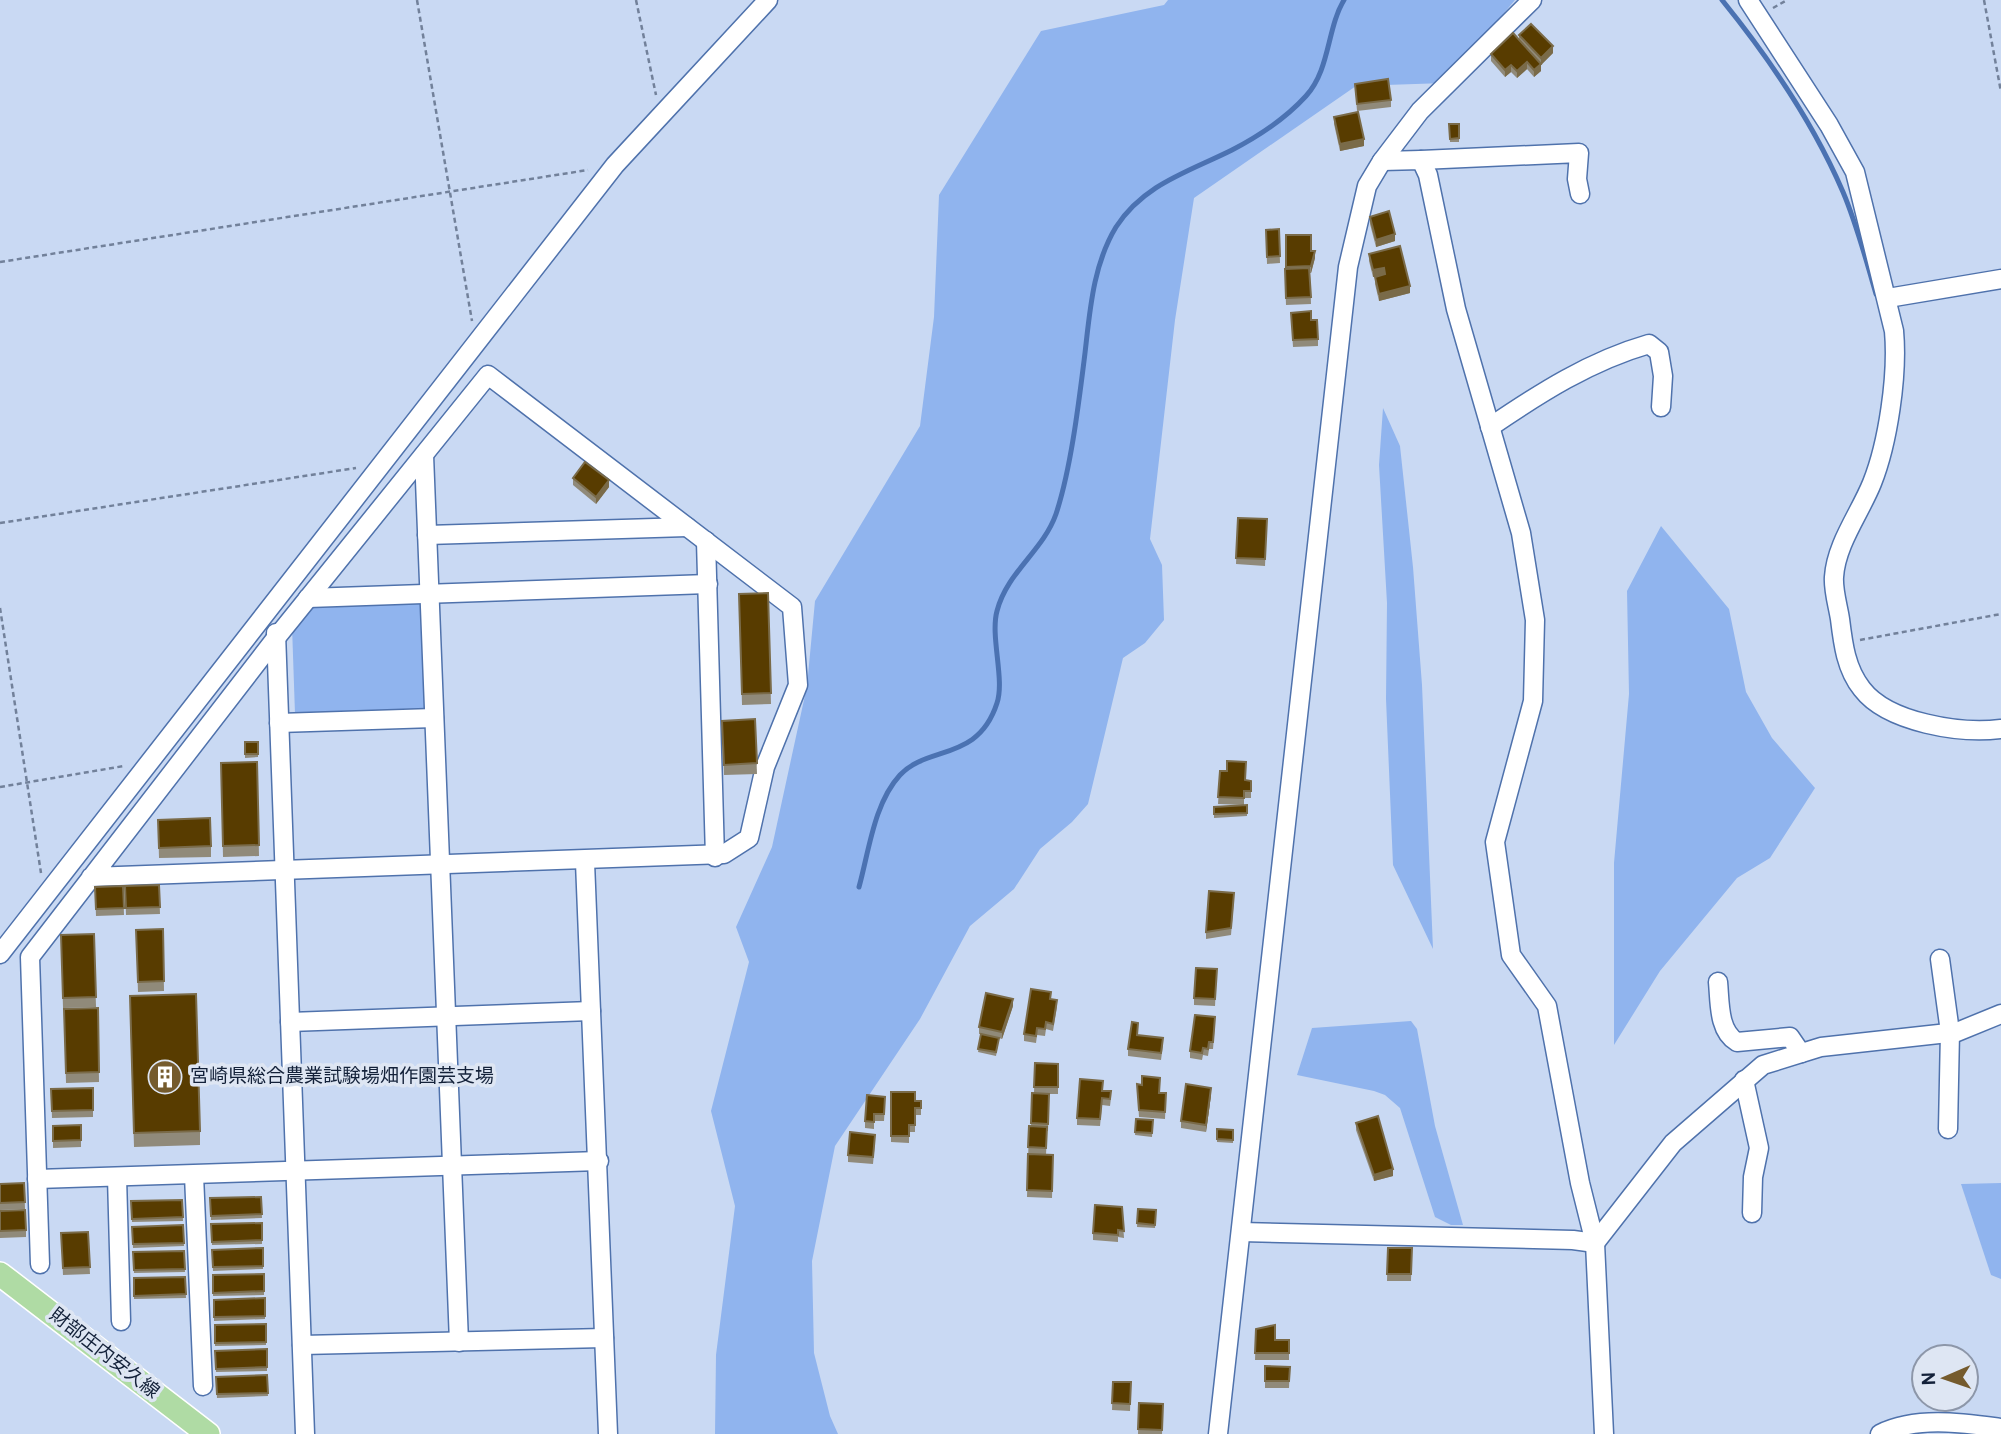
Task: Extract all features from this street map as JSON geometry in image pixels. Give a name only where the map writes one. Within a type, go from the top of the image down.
[{"type":"main road","name":"財部庄内安久線","points":[[0,1274],[208,1434]]},
{"type":"street","points":[[0,954],[275,606],[615,165],[768,0]]},
{"type":"street","points":[[1219,1434],[1348,267],[1367,186],[1382,161],[1420,111],[1532,0]]},
{"type":"street","points":[[1748,0],[1829,125],[1855,172],[1888,298],[1896,354],[1883,445],[1873,481],[1840,551],[1834,578],[1847,662],[1862,690],[1878,704],[1930,725],[2001,729]]},
{"type":"street","points":[[1382,161],[1580,153],[1577,179],[1580,194]]},
{"type":"street","points":[[1421,160],[1429,175],[1456,309],[1521,533],[1535,620],[1533,701],[1495,842],[1510,955],[1547,1006],[1580,1183],[1595,1243],[1604,1434]]},
{"type":"street","points":[[1888,298],[2001,279]]},
{"type":"street","points":[[1490,427],[1555,384],[1625,351],[1649,344],[1658,352],[1663,376],[1661,407]]},
{"type":"street","points":[[40,1264],[30,957],[276,638],[488,375],[792,607],[798,685],[765,767],[748,838],[737,848],[715,857],[284,873],[92,877]]},
{"type":"street","points":[[424,455],[459,1342]]},
{"type":"street","points":[[428,535],[687,527]]},
{"type":"street","points":[[706,541],[715,857]]},
{"type":"street","points":[[308,598],[708,584]]},
{"type":"street","points":[[275,606],[305,1434]]},
{"type":"street","points":[[279,723],[434,718]]},
{"type":"street","points":[[585,862],[608,1434]]},
{"type":"street","points":[[1940,958],[1950,1032],[1948,1129]]},
{"type":"street","points":[[1718,982],[1721,1016],[1729,1037],[1737,1042],[1790,1037],[1801,1053]]},
{"type":"street","points":[[290,1022],[591,1011]]},
{"type":"street","points":[[1595,1243],[1673,1143],[1763,1065],[1821,1047],[1950,1032],[2001,1014]]},
{"type":"street","points":[[1744,1080],[1759,1148],[1753,1177],[1752,1213]]},
{"type":"street","points":[[37,1179],[295,1173],[599,1161]]},
{"type":"street","points":[[194,1175],[203,1386]]},
{"type":"street","points":[[117,1177],[121,1321]]},
{"type":"street","points":[[1241,1232],[1573,1240],[1595,1243]]},
{"type":"street","points":[[302,1345],[604,1338]]},
{"type":"street","points":[[1880,1434],[1931,1423],[1966,1423],[2001,1428]]},
{"type":"path","points":[[417,0],[476,345]]},
{"type":"path","points":[[636,0],[660,116]]},
{"type":"path","points":[[1984,0],[2001,92]]},
{"type":"path","points":[[0,261],[615,165]]},
{"type":"path","points":[[0,523],[383,464]]},
{"type":"path","points":[[0,608],[45,897]]},
{"type":"path","points":[[1843,643],[2001,614]]},
{"type":"path","points":[[0,787],[150,762]]},
{"type":"shaded area","points":[[1168,0],[1515,0],[1445,83],[1356,86],[1194,198],[1175,320],[1150,539],[1162,565],[1164,620],[1145,643],[1123,658],[1088,804],[1072,822],[1040,849],[1014,889],[970,926],[920,1019],[835,1146],[812,1261],[814,1353],[830,1416],[838,1434],[715,1434],[716,1355],[735,1206],[711,1111],[749,962],[736,927],[772,847],[807,686],[815,601],[920,426],[934,317],[939,195],[1041,31],[1164,5]]},
{"type":"shaded area","points":[[1383,408],[1400,446],[1413,567],[1422,685],[1433,949],[1393,865],[1386,699],[1387,603],[1379,465]]},
{"type":"shaded area","points":[[1661,526],[1729,609],[1746,692],[1772,738],[1815,788],[1770,858],[1737,878],[1660,971],[1614,1045],[1614,863],[1629,694],[1627,591]]},
{"type":"shaded area","points":[[424,601],[426,710],[295,714],[292,626],[315,604]]},
{"type":"shaded area","points":[[1411,1021],[1417,1029],[1435,1126],[1463,1225],[1451,1225],[1435,1217],[1400,1108],[1385,1095],[1374,1091],[1297,1075],[1312,1028]]},
{"type":"shaded area","points":[[2001,1183],[2001,1279],[1991,1275],[1961,1184]]},
{"type":"building","points":[[1531,24],[1553,46],[1541,58],[1519,35]]},
{"type":"building","points":[[1513,33],[1541,64],[1534,70],[1527,62],[1517,71],[1511,65],[1505,70],[1491,54]]},
{"type":"building","points":[[1388,79],[1391,100],[1357,104],[1355,84]]},
{"type":"building","points":[[1358,112],[1364,139],[1340,144],[1334,117]]},
{"type":"building","points":[[1449,124],[1459,124],[1459,138],[1450,139]]},
{"type":"building","points":[[1389,211],[1395,234],[1376,240],[1370,217]]},
{"type":"building","points":[[1279,229],[1280,256],[1267,257],[1266,230]]},
{"type":"building","points":[[1286,235],[1311,235],[1311,251],[1315,251],[1311,266],[1286,267]]},
{"type":"building","points":[[1400,246],[1410,286],[1379,294],[1375,277],[1385,274],[1384,268],[1373,270],[1369,254]]},
{"type":"building","points":[[1309,268],[1311,297],[1286,298],[1285,269]]},
{"type":"building","points":[[1311,311],[1311,320],[1317,320],[1318,339],[1293,340],[1291,313]]},
{"type":"building","points":[[585,462],[609,480],[596,497],[573,478]]},
{"type":"building","points":[[1238,518],[1267,519],[1265,559],[1236,558]]},
{"type":"building","points":[[768,593],[771,693],[742,694],[739,594]]},
{"type":"building","points":[[755,719],[757,763],[724,765],[722,721]]},
{"type":"building","points":[[245,742],[258,742],[258,754],[245,754]]},
{"type":"building","points":[[1227,761],[1246,762],[1245,780],[1251,781],[1251,791],[1244,791],[1244,798],[1218,797],[1220,771],[1227,771]]},
{"type":"building","points":[[257,762],[259,845],[223,846],[221,763]]},
{"type":"building","points":[[1247,805],[1247,813],[1214,814],[1214,807]]},
{"type":"building","points":[[210,818],[211,846],[159,848],[158,820]]},
{"type":"building","points":[[159,885],[160,907],[126,908],[125,886]]},
{"type":"building","points":[[123,886],[124,908],[96,909],[95,887]]},
{"type":"building","points":[[1209,891],[1234,893],[1231,928],[1206,932]]},
{"type":"building","points":[[163,929],[164,981],[138,982],[136,930]]},
{"type":"building","points":[[94,934],[96,997],[63,998],[61,935]]},
{"type":"building","points":[[1196,968],[1217,969],[1215,999],[1194,998]]},
{"type":"building","points":[[1031,989],[1051,992],[1050,999],[1057,1000],[1053,1024],[1046,1022],[1045,1029],[1037,1028],[1036,1036],[1024,1034]]},
{"type":"building","points":[[986,993],[1013,999],[1002,1032],[979,1027]]},
{"type":"building","name":"宮崎県総合農業試験場畑作園芸支場","points":[[196,994],[200,1131],[134,1133],[130,996]]},
{"type":"building","points":[[98,1008],[99,1072],[66,1073],[64,1009]]},
{"type":"building","points":[[1195,1015],[1215,1017],[1213,1042],[1209,1042],[1208,1049],[1203,1048],[1202,1053],[1190,1051]]},
{"type":"building","points":[[1132,1022],[1138,1023],[1137,1035],[1163,1038],[1161,1053],[1128,1049]]},
{"type":"building","points":[[981,1034],[999,1038],[996,1052],[978,1049]]},
{"type":"building","points":[[1035,1063],[1058,1064],[1058,1087],[1034,1087]]},
{"type":"building","points":[[1142,1076],[1160,1078],[1159,1093],[1166,1093],[1165,1112],[1139,1110],[1137,1084],[1142,1085]]},
{"type":"building","points":[[1080,1079],[1103,1081],[1102,1091],[1111,1091],[1110,1099],[1102,1098],[1100,1119],[1077,1118]]},
{"type":"building","points":[[1186,1084],[1211,1088],[1206,1125],[1181,1121]]},
{"type":"building","points":[[93,1088],[93,1110],[52,1111],[51,1089]]},
{"type":"building","points":[[891,1092],[915,1092],[915,1101],[921,1101],[921,1108],[915,1108],[915,1125],[909,1125],[909,1136],[891,1136]]},
{"type":"building","points":[[1032,1093],[1049,1094],[1048,1124],[1031,1123]]},
{"type":"building","points":[[867,1095],[885,1097],[884,1114],[874,1114],[874,1122],[865,1121]]},
{"type":"building","points":[[1378,1116],[1393,1169],[1374,1175],[1356,1123]]},
{"type":"building","points":[[1136,1119],[1153,1120],[1152,1133],[1135,1132]]},
{"type":"building","points":[[81,1125],[81,1140],[53,1141],[53,1126]]},
{"type":"building","points":[[1029,1126],[1047,1127],[1046,1148],[1028,1147]]},
{"type":"building","points":[[1217,1129],[1233,1130],[1233,1140],[1217,1139]]},
{"type":"building","points":[[850,1132],[875,1135],[873,1157],[848,1155]]},
{"type":"building","points":[[1028,1154],[1053,1155],[1052,1191],[1027,1190]]},
{"type":"building","points":[[24,1183],[25,1202],[0,1203],[0,1184]]},
{"type":"building","points":[[261,1197],[262,1214],[211,1216],[210,1198]]},
{"type":"building","points":[[182,1200],[183,1217],[132,1219],[131,1201]]},
{"type":"building","points":[[1095,1205],[1122,1207],[1124,1231],[1118,1230],[1118,1235],[1093,1233]]},
{"type":"building","points":[[1138,1209],[1156,1210],[1155,1225],[1137,1223]]},
{"type":"building","points":[[25,1210],[26,1230],[0,1231],[0,1211]]},
{"type":"building","points":[[262,1223],[262,1240],[212,1242],[211,1224]]},
{"type":"building","points":[[183,1225],[184,1243],[133,1244],[132,1227]]},
{"type":"building","points":[[88,1232],[90,1267],[63,1268],[61,1233]]},
{"type":"building","points":[[263,1248],[263,1266],[213,1267],[212,1250]]},
{"type":"building","points":[[1388,1248],[1412,1248],[1411,1274],[1387,1274]]},
{"type":"building","points":[[184,1251],[185,1269],[134,1270],[133,1252]]},
{"type":"building","points":[[264,1274],[264,1291],[213,1293],[213,1275]]},
{"type":"building","points":[[185,1277],[186,1294],[134,1296],[134,1278]]},
{"type":"building","points":[[265,1298],[265,1316],[214,1317],[214,1300]]},
{"type":"building","points":[[266,1324],[266,1342],[215,1343],[215,1325]]},
{"type":"building","points":[[1275,1325],[1275,1340],[1289,1340],[1289,1353],[1255,1353],[1256,1329]]},
{"type":"building","points":[[267,1349],[267,1367],[216,1369],[215,1351]]},
{"type":"building","points":[[1265,1366],[1290,1367],[1289,1381],[1265,1381]]},
{"type":"building","points":[[267,1375],[268,1393],[217,1394],[216,1377]]},
{"type":"building","points":[[1113,1382],[1131,1382],[1130,1404],[1112,1403]]},
{"type":"building","points":[[1139,1403],[1163,1404],[1162,1430],[1138,1429]]},
{"type":"waterway","points":[[859,887],[878,813],[891,786],[911,766],[965,744],[978,735],[989,722],[997,703],[997,611],[1009,585],[1043,539],[1056,514],[1074,435],[1097,272],[1116,227],[1127,212],[1153,190],[1252,139],[1298,104],[1314,86],[1320,74],[1334,23],[1344,0]]},
{"type":"waterway","points":[[1722,0],[1773,68],[1818,141],[1848,204],[1876,294]]},
{"type":"place","name":"宮崎県総合農業試験場畑作園芸支場","points":[[165,1077]]}]
